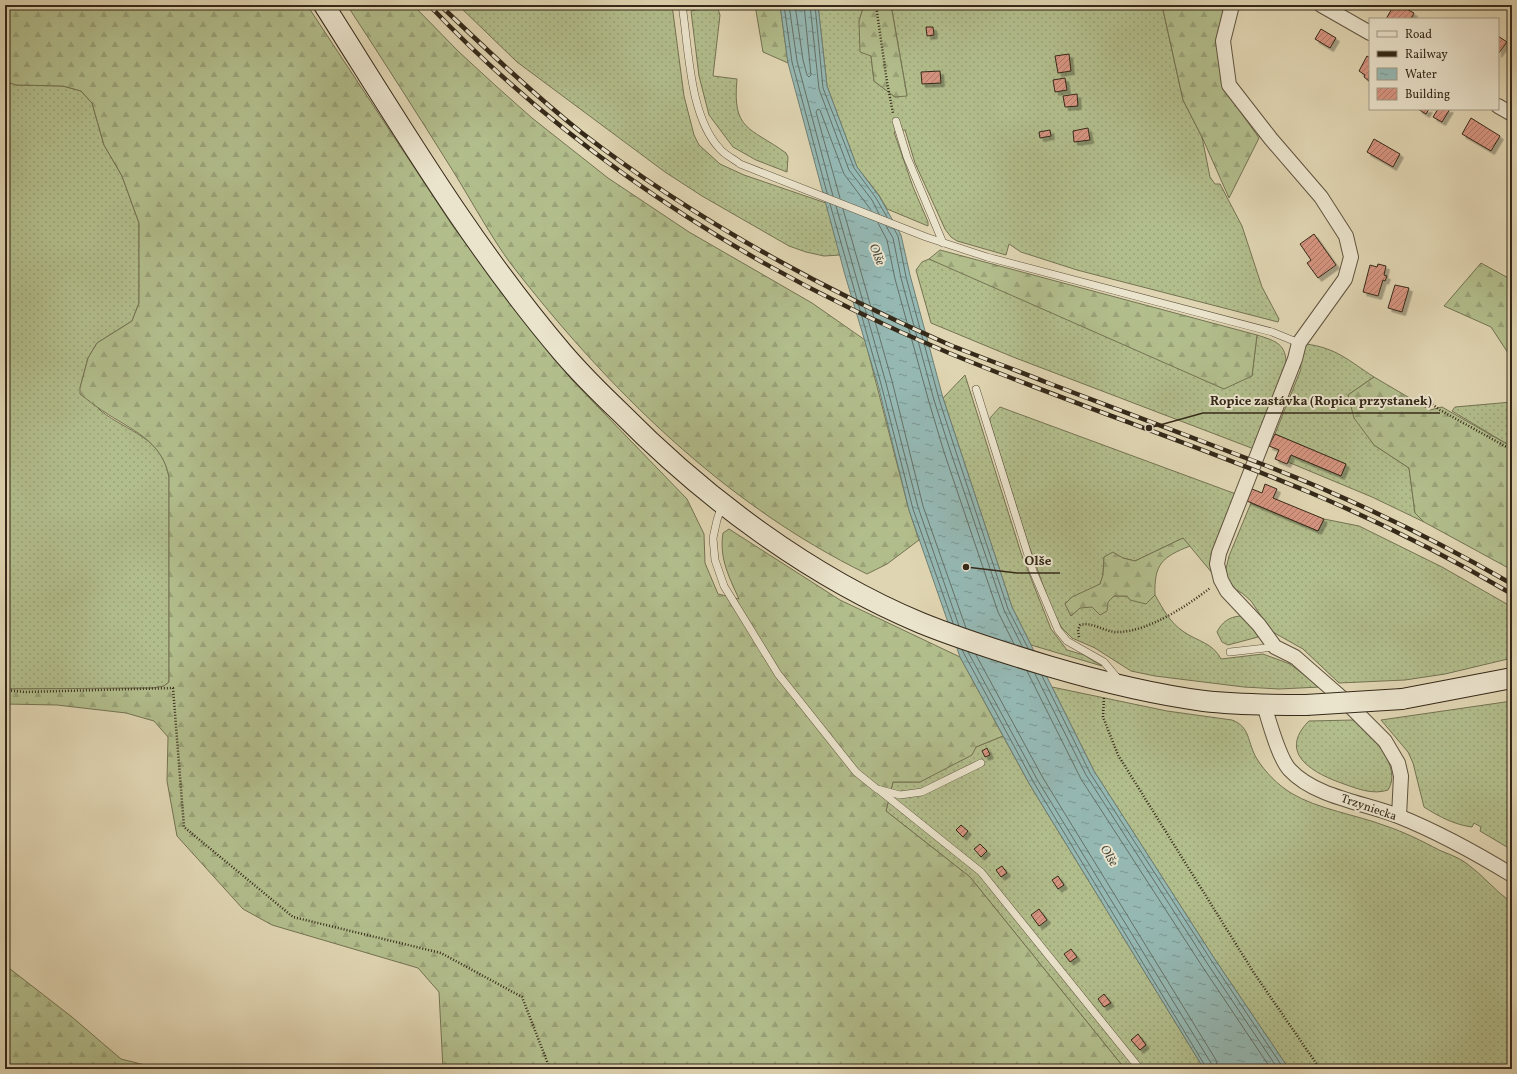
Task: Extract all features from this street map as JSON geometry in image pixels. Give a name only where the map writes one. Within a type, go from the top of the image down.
[{"type":"main road","points":[[324,5],[426,166],[534,318],[587,380],[643,435],[722,504],[832,577],[921,623],[995,650],[1105,681],[1205,701],[1264,706],[1306,706],[1402,699],[1512,678]]},
{"type":"street","points":[[1232,5],[1223,41],[1229,85],[1271,139],[1321,197],[1346,236],[1350,257],[1345,279],[1299,343],[1295,359],[1219,553],[1217,564],[1219,575],[1227,591],[1259,625],[1275,647],[1301,662],[1343,699],[1385,741],[1398,763],[1401,776],[1398,816]]},
{"type":"street","points":[[1321,5],[1369,32]]},
{"type":"street","points":[[1499,107],[1512,114]]},
{"type":"street","name":"Trzyniecka","points":[[1264,706],[1276,740],[1289,769],[1303,782],[1398,816],[1463,846],[1512,875]]},
{"type":"lane","points":[[698,5],[683,6],[691,74],[704,128],[720,150],[740,164],[943,243],[987,257],[1272,332],[1299,343]]},
{"type":"lane","points":[[896,121],[907,158],[943,243]]},
{"type":"lane","points":[[976,389],[1026,549],[1045,602],[1058,630],[1067,641],[1104,662],[1105,681]]},
{"type":"lane","points":[[722,504],[716,520],[713,538],[715,560],[724,586],[778,674],[802,707],[856,772],[981,872],[1140,1069]]},
{"type":"lane","points":[[1230,652],[1275,647]]},
{"type":"lane","points":[[877,789],[900,795],[922,792],[981,763]]},
{"type":"path","points":[[876,5],[887,82],[896,121]]},
{"type":"path","points":[[1425,399],[1440,410],[1512,450]]},
{"type":"path","points":[[1083,649],[1078,630],[1080,625],[1086,623],[1105,630],[1118,632],[1140,629],[1191,601],[1210,588],[1219,575]]},
{"type":"path","points":[[1105,681],[1103,717],[1118,755],[1254,973],[1320,1069]]},
{"type":"path","points":[[5,690],[25,692],[173,688],[184,827],[292,917],[442,953],[522,997],[550,1069]]},
{"type":"green space","points":[[5,5],[307,5],[454,228],[572,380],[687,499],[704,534],[705,563],[718,594],[739,599],[726,567],[722,551],[723,533],[729,529],[840,600],[960,657],[1003,736],[976,747],[972,755],[920,782],[893,782],[886,811],[970,877],[1125,1069],[443,1069],[439,992],[418,968],[272,925],[243,909],[177,836],[167,781],[168,737],[154,721],[126,713],[57,705],[5,704],[5,689],[153,688],[164,686],[169,682],[169,477],[160,454],[144,437],[100,409],[80,394],[80,388],[88,358],[97,343],[132,321],[139,303],[139,223],[122,176],[104,145],[92,103],[81,91],[63,86],[16,85],[5,81]]},
{"type":"green space","points":[[347,5],[413,5],[459,52],[532,118],[608,178],[689,232],[812,303],[865,340],[909,510],[919,540],[887,564],[867,574],[815,546],[765,514],[717,478],[672,440],[629,399],[587,355],[511,264]]},
{"type":"green space","points":[[458,5],[672,5],[684,96],[694,135],[699,145],[720,164],[744,175],[826,203],[840,255],[824,256],[789,246],[702,196],[665,172],[517,62]]},
{"type":"green space","points":[[755,5],[780,5],[788,63],[763,52]]},
{"type":"green space","points":[[818,5],[864,5],[859,21],[871,56],[874,81],[895,97],[907,95],[891,5],[1162,5],[1183,100],[1202,137],[1210,177],[1215,184],[1220,184],[1242,226],[1262,287],[1279,319],[1278,322],[1077,270],[1021,252],[1009,244],[1006,255],[957,241],[951,237],[945,229],[915,163],[905,130],[894,132],[913,187],[928,222],[928,226],[887,209],[879,195],[857,167],[827,86]]},
{"type":"green space","points":[[864,5],[891,5],[907,96],[895,97],[874,81],[871,56],[860,52],[859,21]]},
{"type":"green space","points":[[1162,5],[1228,5],[1217,41],[1222,86],[1259,138],[1229,198],[1202,137],[1183,100]]},
{"type":"green space","points":[[717,6],[720,15],[713,76],[737,79],[737,109],[741,118],[746,126],[753,132],[786,153],[788,157],[787,172],[756,160],[733,147],[709,115],[699,76],[691,11]]},
{"type":"green space","points":[[5,81],[16,85],[63,86],[81,91],[92,103],[104,145],[122,176],[139,223],[139,303],[132,321],[97,343],[88,358],[80,388],[101,411],[142,437],[159,452],[165,463],[169,477],[169,682],[164,686],[153,688],[5,689]]},
{"type":"green space","points":[[940,250],[1257,335],[1252,376],[1224,389],[929,259]]},
{"type":"green space","points":[[929,259],[1252,376],[1257,335],[1270,339],[1279,344],[1285,353],[1286,366],[1254,449],[1013,357],[931,323],[916,270],[922,262]]},
{"type":"green space","points":[[1481,263],[1512,280],[1512,353],[1508,353],[1491,327],[1444,306]]},
{"type":"green space","points":[[1306,344],[1335,352],[1374,377],[1348,395],[1374,445],[1409,468],[1415,513],[1424,522],[1372,497],[1288,462],[1291,455],[1341,476],[1346,464],[1275,434],[1301,369],[1300,362]]},
{"type":"green space","points":[[965,375],[1021,553],[1051,629],[1067,650],[1084,655],[1102,666],[1031,645],[1012,607],[943,398]]},
{"type":"green space","points":[[1374,377],[1430,410],[1442,407],[1512,447],[1512,570],[1424,522],[1415,513],[1409,468],[1374,445],[1354,418],[1348,395]]},
{"type":"green space","points":[[1512,402],[1512,447],[1452,411],[1455,407]]},
{"type":"green space","points":[[1000,407],[1236,494],[1213,574],[1183,538],[1135,561],[1123,558],[1104,557],[1103,575],[1100,584],[1065,603],[1071,616],[1080,608],[1108,602],[1114,596],[1127,596],[1146,604],[1155,595],[1167,615],[1179,628],[1214,649],[1221,659],[1263,654],[1290,664],[1320,687],[1279,689],[1244,687],[1155,676],[1131,671],[1095,648],[1072,638],[1062,628],[1053,613],[1027,540],[990,422],[990,418]]},
{"type":"green space","points":[[1251,503],[1318,531],[1324,519],[1359,526],[1442,567],[1512,607],[1512,658],[1445,674],[1405,680],[1339,683],[1303,649],[1271,631],[1251,601],[1242,593],[1234,589],[1227,579],[1226,569],[1229,556]]},
{"type":"green space","points":[[1183,538],[1190,546],[1166,558],[1162,563],[1156,576],[1155,595],[1146,604],[1130,600],[1127,596],[1114,596],[1108,602],[1107,611],[1100,615],[1092,607],[1080,608],[1071,616],[1065,604],[1072,597],[1100,584],[1103,575],[1104,557],[1113,552],[1123,558],[1135,561]]},
{"type":"green space","points":[[1240,616],[1258,632],[1258,637],[1228,645],[1222,642],[1217,632],[1219,628],[1229,619]]},
{"type":"green space","points":[[1052,687],[1167,711],[1232,720],[1238,723],[1246,731],[1254,753],[1264,769],[1286,790],[1301,799],[1399,831],[1456,857],[1472,868],[1512,903],[1512,1069],[1289,1069],[1214,958],[1094,771]]},
{"type":"green space","points":[[1512,701],[1512,850],[1480,831],[1481,827],[1474,823],[1472,827],[1459,824],[1441,817],[1424,807],[1413,763],[1408,752],[1381,720]]},
{"type":"green space","points":[[1354,720],[1376,742],[1388,761],[1392,781],[1388,790],[1371,792],[1333,780],[1311,768],[1303,761],[1298,753],[1296,743],[1300,733],[1309,721]]},
{"type":"green space","points":[[1003,736],[1030,785],[1204,1069],[1125,1069],[970,877],[886,811],[893,782],[920,782],[976,747]]},
{"type":"green space","points":[[5,965],[72,1017],[121,1059],[161,1069],[5,1069]]},
{"type":"water","points":[[780,5],[818,5],[827,86],[857,167],[879,196],[901,235],[910,275],[943,398],[1012,607],[1094,771],[1214,958],[1289,1069],[1204,1069],[1030,785],[960,657],[909,510],[878,385],[845,275],[788,63]]},
{"type":"building","points":[[1394,5],[1399,5],[1414,13],[1412,18],[1387,18]]},
{"type":"building","points":[[926,27],[933,27],[934,35],[927,36]]},
{"type":"building","points":[[1321,29],[1336,38],[1330,48],[1315,39]]},
{"type":"building","points":[[1499,37],[1507,42],[1499,53]]},
{"type":"building","points":[[1069,54],[1071,71],[1058,73],[1055,56]]},
{"type":"building","points":[[1367,56],[1369,57],[1369,81],[1364,77],[1365,75],[1359,71]]},
{"type":"building","points":[[940,71],[941,83],[922,84],[921,72]]},
{"type":"building","points":[[1065,78],[1067,90],[1055,92],[1053,80]]},
{"type":"building","points":[[1077,94],[1078,106],[1065,107],[1063,96]]},
{"type":"building","points":[[1420,110],[1428,110],[1426,114]]},
{"type":"building","points":[[1437,110],[1449,110],[1442,122],[1433,117]]},
{"type":"building","points":[[1471,118],[1500,136],[1491,151],[1462,134]]},
{"type":"building","points":[[1088,128],[1090,140],[1074,142],[1073,131]]},
{"type":"building","points":[[1050,130],[1051,136],[1040,138],[1039,132]]},
{"type":"building","points":[[1374,139],[1400,154],[1393,167],[1367,152]]},
{"type":"building","points":[[1314,234],[1336,265],[1318,278],[1307,263],[1311,260],[1300,244]]},
{"type":"building","points":[[1378,264],[1386,266],[1384,275],[1387,276],[1385,281],[1383,280],[1378,296],[1363,292],[1370,265],[1377,267]]},
{"type":"building","points":[[1395,285],[1409,288],[1402,312],[1388,308]]},
{"type":"building","points":[[1275,434],[1346,464],[1341,476],[1291,455],[1287,464],[1275,459],[1279,450],[1269,446]]},
{"type":"building","points":[[1265,484],[1277,489],[1273,498],[1324,519],[1318,531],[1247,501],[1252,489],[1262,493]]},
{"type":"building","points":[[987,748],[990,755],[985,757],[982,751]]},
{"type":"building","points":[[961,825],[968,831],[963,837],[956,830]]},
{"type":"building","points":[[980,844],[987,851],[981,857],[974,849]]},
{"type":"building","points":[[1002,866],[1007,873],[1001,877],[996,870]]},
{"type":"building","points":[[1058,876],[1064,885],[1058,889],[1052,880]]},
{"type":"building","points":[[1039,909],[1047,920],[1039,926],[1031,915]]},
{"type":"building","points":[[1071,949],[1077,957],[1070,962],[1064,954]]},
{"type":"building","points":[[1104,994],[1111,1003],[1104,1007],[1098,999]]},
{"type":"building","points":[[1138,1034],[1146,1045],[1140,1050],[1131,1040]]},
{"type":"railway","points":[[429,5],[485,61],[545,113],[607,161],[671,206],[738,248],[806,286],[877,321],[949,353],[1039,389],[1221,457],[1337,504],[1413,540],[1512,594]]},
{"type":"railway","points":[[440,5],[527,87],[582,133],[625,165],[714,223],[806,276],[901,323],[950,345],[1267,466],[1330,492],[1392,520],[1453,551],[1512,584]]},
{"type":"place","name":"Ropice zastávka (Ropica przystanek)","points":[[1149,428]]},
{"type":"place","name":"Olše","points":[[966,567]]}]
